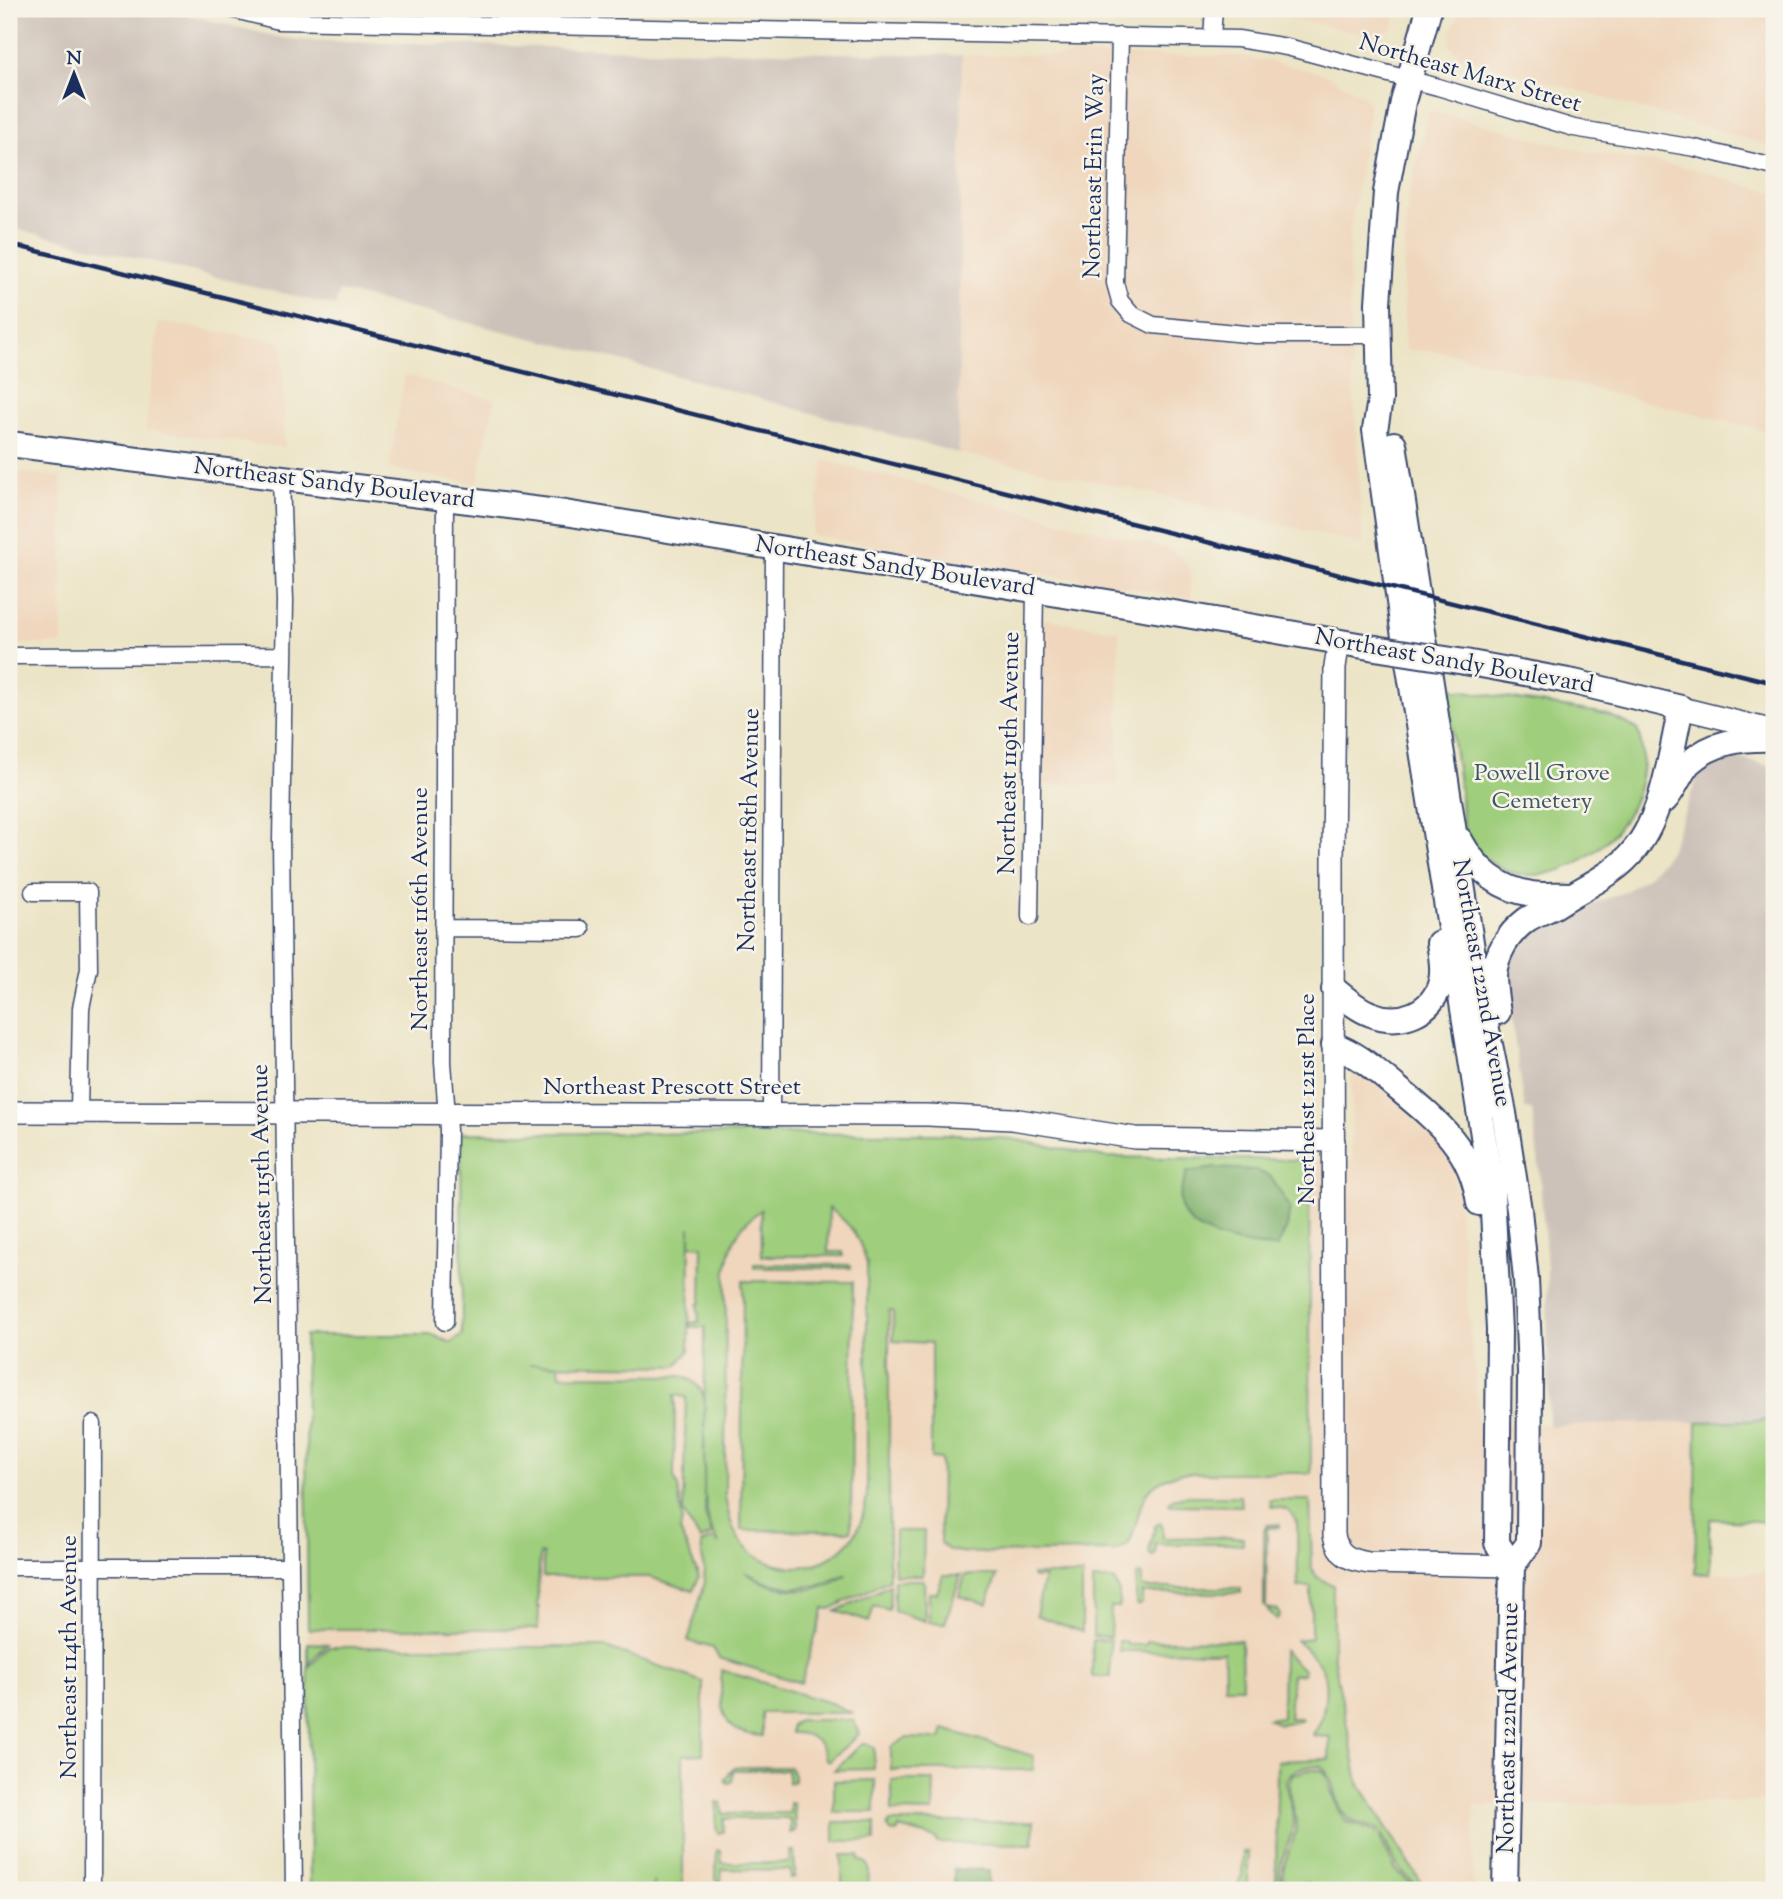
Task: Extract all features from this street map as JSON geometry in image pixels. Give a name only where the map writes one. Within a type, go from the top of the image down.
[{"type":"main road","name":"Northeast 122nd Avenue","points":[[1429,9],[1408,80],[1395,139],[1384,212],[1378,335],[1380,400],[1375,430],[1403,630],[1492,1192],[1499,1330],[1497,1543],[1512,1566],[1505,1890]]},
{"type":"main road","name":"Northeast 122nd Avenue","points":[[1380,400],[1392,429],[1478,981],[1510,1145],[1519,1210],[1526,1279],[1530,1372],[1530,1543],[1512,1566]]},
{"type":"main road","name":"Northeast Sandy Boulevard","points":[[9,444],[592,517],[1465,662],[1574,682],[1681,708]]},
{"type":"main road","points":[[1491,1051],[1498,1018],[1494,974],[1502,947],[1525,921],[1556,906],[1605,876],[1630,855],[1648,828],[1657,808],[1681,708]]},
{"type":"main road","points":[[1657,808],[1675,789],[1688,764],[1706,752],[1722,744],[1747,738],[1774,739]]},
{"type":"main road","points":[[1455,832],[1472,861],[1499,883],[1534,895],[1570,895]]},
{"type":"main road","points":[[1334,989],[1370,1014],[1386,1018],[1411,1016],[1430,1005],[1442,980],[1438,932],[1447,898]]},
{"type":"main road","points":[[1334,1045],[1354,1053],[1438,1122],[1466,1160],[1475,1182],[1482,1247],[1499,1330]]},
{"type":"street","name":"Northeast Marx Street","points":[[231,9],[279,15],[1212,37],[1287,47],[1574,128],[1705,150],[1774,167]]},
{"type":"street","points":[[1212,37],[1214,9]]},
{"type":"street","name":"Northeast Erin Way","points":[[1120,36],[1115,283],[1120,301],[1131,314],[1153,325],[1256,335],[1378,335]]},
{"type":"street","name":"Northeast 115th Avenue","points":[[281,477],[285,601],[281,840],[293,1890]]},
{"type":"street","name":"Northeast 116th Avenue","points":[[445,497],[443,1062],[447,1114],[446,1322]]},
{"type":"street","name":"Northeast 118th Avenue","points":[[771,1114],[774,547]]},
{"type":"street","name":"Northeast 119th Avenue","points":[[1030,917],[1035,590]]},
{"type":"street","name":"Northeast 121st Place","points":[[1339,641],[1335,667],[1333,861],[1334,1535],[1342,1555],[1369,1563],[1512,1566]]},
{"type":"street","points":[[9,656],[283,654]]},
{"type":"street","name":"Northeast Sandy Boulevard","points":[[1681,708],[1774,731]]},
{"type":"street","points":[[33,892],[88,892],[89,969],[81,1008],[79,1112]]},
{"type":"street","points":[[443,928],[580,929]]},
{"type":"street","name":"Northeast Prescott Street","points":[[9,1112],[985,1116],[1135,1138],[1334,1141]]},
{"type":"street","name":"Northeast 114th Avenue","points":[[92,1890],[93,1424]]},
{"type":"street","points":[[9,1567],[290,1567]]},
{"type":"shaded area","points":[[9,9],[163,9],[278,37],[301,40],[646,50],[962,55],[958,453],[600,355],[340,291],[335,306],[9,227]]},
{"type":"shaded area","points":[[1246,9],[1398,9],[1392,29],[1374,36]]},
{"type":"shaded area","points":[[1461,9],[1774,9],[1774,147],[1462,57],[1450,46],[1452,29]]},
{"type":"shaded area","points":[[962,55],[1243,56],[1322,73],[1363,95],[1369,113],[1350,233],[1349,268],[1351,356],[1363,545],[1161,495],[958,453]]},
{"type":"shaded area","points":[[1429,110],[1583,151],[1690,168],[1774,193],[1774,433],[1443,352],[1405,350],[1403,275],[1408,199]]},
{"type":"shaded area","points":[[9,289],[19,291],[9,413]]},
{"type":"shaded area","points":[[159,322],[282,342],[285,448],[145,430]]},
{"type":"shaded area","points":[[405,375],[495,400],[477,484],[389,469]]},
{"type":"shaded area","points":[[824,460],[1168,549],[1182,557],[1190,569],[1191,598],[812,535]]},
{"type":"shaded area","points":[[9,471],[62,477],[62,644],[9,644]]},
{"type":"shaded area","points":[[1039,618],[1119,631],[1118,785],[1038,785]]},
{"type":"shaded area","points":[[1733,757],[1774,767],[1774,1420],[1549,1426],[1547,1268],[1539,1166],[1532,1110],[1525,1109],[1505,975],[1511,954],[1525,935],[1554,917],[1625,892],[1646,878],[1671,848],[1697,778],[1711,764]]},
{"type":"shaded area","points":[[1351,1074],[1366,1075],[1429,1126],[1453,1155],[1480,1425],[1697,1422],[1695,1573],[1774,1572],[1774,1801],[1474,1806],[1473,1890],[310,1890],[305,1335],[462,1335],[461,1133],[1126,1162],[1352,1161]]},
{"type":"green space","name":"Powell Grove Cemetery","points":[[1446,688],[1607,714],[1637,729],[1642,767],[1634,802],[1614,833],[1587,857],[1555,872],[1522,874],[1492,863],[1467,835],[1464,827]]},
{"type":"green space","points":[[461,1133],[958,1134],[1012,1139],[1105,1157],[1304,1160],[1309,1165],[1311,1473],[1180,1473],[1166,1478],[1144,1497],[1128,1545],[1116,1551],[966,1553],[949,1550],[940,1543],[941,1459],[931,1458],[931,1343],[893,1341],[893,1311],[889,1311],[889,1580],[830,1609],[824,1608],[801,1683],[719,1658],[713,1648],[688,1641],[705,1582],[701,1544],[715,1538],[719,1544],[709,1524],[705,1496],[705,1514],[712,1535],[700,1540],[683,1513],[686,1397],[675,1395],[674,1477],[678,1487],[682,1520],[680,1531],[699,1577],[693,1591],[649,1577],[543,1577],[543,1555],[540,1554],[538,1629],[308,1629],[305,1335],[433,1335],[451,1343],[462,1335]],"holes":[[[829,1208],[854,1232],[867,1264],[867,1496],[857,1531],[839,1552],[811,1565],[780,1566],[752,1553],[741,1542],[732,1526],[725,1496],[726,1270],[730,1251],[741,1229],[761,1210],[762,1256],[843,1256],[843,1252],[828,1252]],[[690,1227],[690,1245],[702,1246],[699,1322],[690,1323],[690,1327],[705,1327],[704,1496],[704,1398],[692,1381],[680,1376],[560,1375],[559,1365],[529,1364],[676,1366],[689,1351]],[[745,1572],[765,1582],[793,1588],[821,1585],[847,1574],[823,1586],[796,1590],[782,1588],[756,1579]]]},
{"type":"green space","points":[[1215,1168],[1255,1170],[1270,1176],[1290,1207],[1287,1227],[1277,1247],[1234,1242],[1203,1231],[1191,1223],[1183,1212],[1180,1199],[1187,1172]]},
{"type":"green space","points":[[754,1264],[851,1265],[851,1268],[754,1268]]},
{"type":"green space","points":[[743,1281],[853,1282],[851,1531],[741,1530]]},
{"type":"green space","points":[[1774,1420],[1774,1522],[1710,1519],[1710,1573],[1695,1574],[1697,1422]]},
{"type":"green space","points":[[1185,1496],[1240,1496],[1241,1506],[1170,1505],[1173,1499]]},
{"type":"green space","points":[[1270,1500],[1310,1500],[1312,1569],[1317,1577],[1333,1585],[1333,1655],[1358,1782],[1426,1890],[1420,1890],[1397,1866],[1380,1831],[1347,1818],[1339,1806],[1330,1778],[1321,1766],[1296,1770],[1286,1780],[1293,1825],[1281,1863],[1282,1890],[1276,1890],[1277,1761],[1329,1759],[1330,1737],[1313,1734],[1323,1712],[1324,1676],[1317,1661],[1296,1640],[1311,1638],[1311,1587],[1298,1587],[1297,1523],[1287,1510],[1271,1507]]},
{"type":"green space","points":[[1160,1523],[1163,1527],[1163,1538],[1243,1537],[1243,1544],[1156,1544],[1155,1555],[1152,1556],[1149,1553],[1155,1526]]},
{"type":"green space","points":[[1280,1524],[1279,1527],[1267,1528],[1266,1608],[1264,1531],[1267,1525]]},
{"type":"green space","points":[[895,1531],[924,1531],[923,1575],[894,1575]]},
{"type":"green space","points":[[1138,1574],[1142,1576],[1142,1588],[1241,1588],[1241,1593],[1142,1593],[1142,1603],[1138,1606]]},
{"type":"green space","points":[[943,1575],[961,1575],[945,1623],[929,1622],[929,1593],[937,1593]]},
{"type":"green space","points":[[965,1575],[997,1575],[987,1604],[959,1596]]},
{"type":"green space","points":[[1032,1575],[1082,1575],[1082,1632],[1036,1615],[1044,1578],[1033,1578]]},
{"type":"green space","points":[[894,1580],[924,1580],[925,1621],[894,1611]]},
{"type":"green space","points":[[1093,1580],[1114,1580],[1119,1592],[1119,1607],[1111,1607],[1110,1637],[1093,1636]]},
{"type":"green space","points":[[890,1585],[889,1610],[874,1606],[869,1622],[836,1611]]},
{"type":"green space","points":[[1266,1608],[1278,1610],[1280,1616],[1277,1619]]},
{"type":"green space","points":[[1093,1640],[1110,1640],[1110,1677],[1092,1677]]},
{"type":"green space","points":[[1241,1640],[1242,1687],[1225,1687],[1224,1652],[1119,1651],[1119,1641],[1125,1641],[1128,1645],[1145,1645],[1148,1641]]},
{"type":"green space","points":[[308,1643],[328,1644],[310,1662],[310,1666],[329,1647],[606,1647],[703,1682],[703,1754],[683,1755],[683,1890],[654,1890],[653,1881],[653,1890],[310,1890]]},
{"type":"green space","points":[[1283,1650],[1304,1671],[1303,1674],[1292,1675],[1289,1718],[1302,1720],[1279,1724],[1268,1719],[1282,1717]]},
{"type":"green space","points":[[721,1670],[830,1703],[853,1713],[762,1713],[762,1736],[747,1734],[736,1730],[725,1716],[721,1696]]},
{"type":"green space","points":[[799,1720],[853,1720],[859,1734],[829,1761],[825,1759],[814,1738],[791,1733],[791,1726]]},
{"type":"green space","points":[[944,1729],[1033,1756],[1033,1770],[891,1770],[891,1747],[906,1738],[941,1739]]},
{"type":"green space","points":[[864,1742],[874,1748],[874,1769],[834,1770]]},
{"type":"green space","points":[[734,1767],[789,1767],[795,1781],[789,1783],[787,1770],[733,1770],[732,1782],[728,1783],[725,1780]]},
{"type":"green space","points":[[1321,1770],[1325,1773],[1338,1810],[1345,1821],[1376,1832],[1395,1869],[1417,1890],[1314,1890],[1312,1885],[1306,1882],[1298,1884],[1295,1890],[1284,1890],[1283,1870],[1294,1839],[1296,1821],[1289,1792],[1290,1780],[1293,1774]]},
{"type":"green space","points":[[875,1780],[875,1812],[834,1812],[834,1781]]},
{"type":"green space","points":[[892,1780],[934,1780],[933,1812],[892,1811]]},
{"type":"green space","points":[[717,1802],[721,1803],[723,1814],[790,1813],[790,1803],[794,1804],[795,1831],[790,1833],[790,1819],[724,1819],[723,1832],[718,1833]]},
{"type":"green space","points":[[834,1822],[875,1822],[875,1841],[834,1841]]},
{"type":"green space","points":[[890,1822],[1034,1822],[1033,1844],[937,1843],[936,1838],[899,1828],[897,1832],[890,1831],[887,1827]]},
{"type":"green space","points":[[717,1850],[721,1851],[722,1863],[789,1863],[790,1851],[794,1851],[795,1877],[791,1879],[790,1870],[722,1869],[719,1882],[716,1880]]},
{"type":"green space","points":[[1243,1852],[1248,1852],[1248,1890],[1236,1890],[1242,1875]]},
{"type":"green space","points":[[842,1855],[859,1855],[860,1860],[867,1863],[868,1890],[842,1890]]},
{"type":"green space","points":[[954,1869],[989,1870],[989,1890],[954,1890]]},
{"type":"railway","points":[[9,244],[1774,683]]}]
